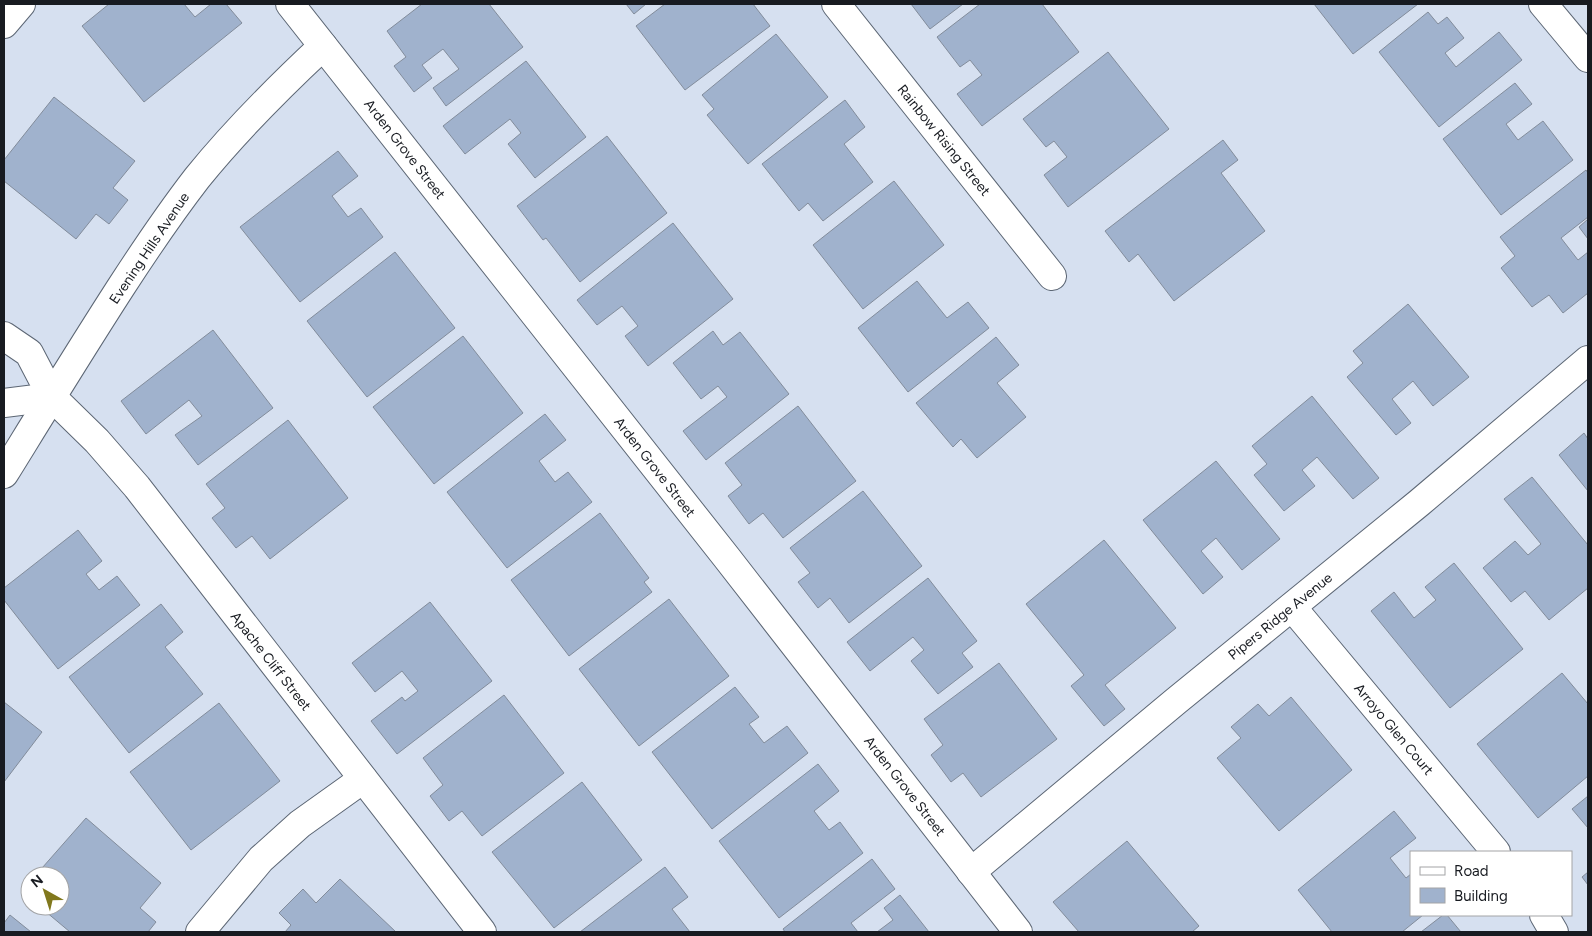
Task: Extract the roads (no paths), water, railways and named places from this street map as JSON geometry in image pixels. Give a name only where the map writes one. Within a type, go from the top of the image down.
[{"type":"street","points":[[4,24],[20,4]]},
{"type":"street","name":"Arden Grove Street","points":[[290,4],[727,558],[1018,932]]},
{"type":"street","name":"Rainbow Rising Street","points":[[836,4],[1052,276]]},
{"type":"street","points":[[1542,4],[1588,58]]},
{"type":"street","name":"Evening Hills Avenue","points":[[4,474],[154,237],[198,178],[287,80],[323,46]]},
{"type":"street","name":"Apache Cliff Street","points":[[4,336],[29,353],[52,397],[97,441],[137,487],[482,932]]},
{"type":"street","name":"Pipers Ridge Avenue","points":[[972,872],[1588,360]]},
{"type":"street","points":[[4,403],[52,397]]},
{"type":"street","name":"Arroyo Glen Court","points":[[1292,607],[1495,851]]},
{"type":"street","points":[[200,932],[261,859],[300,824],[363,779]]},
{"type":"street","points":[[1545,916],[1554,932]]}]
